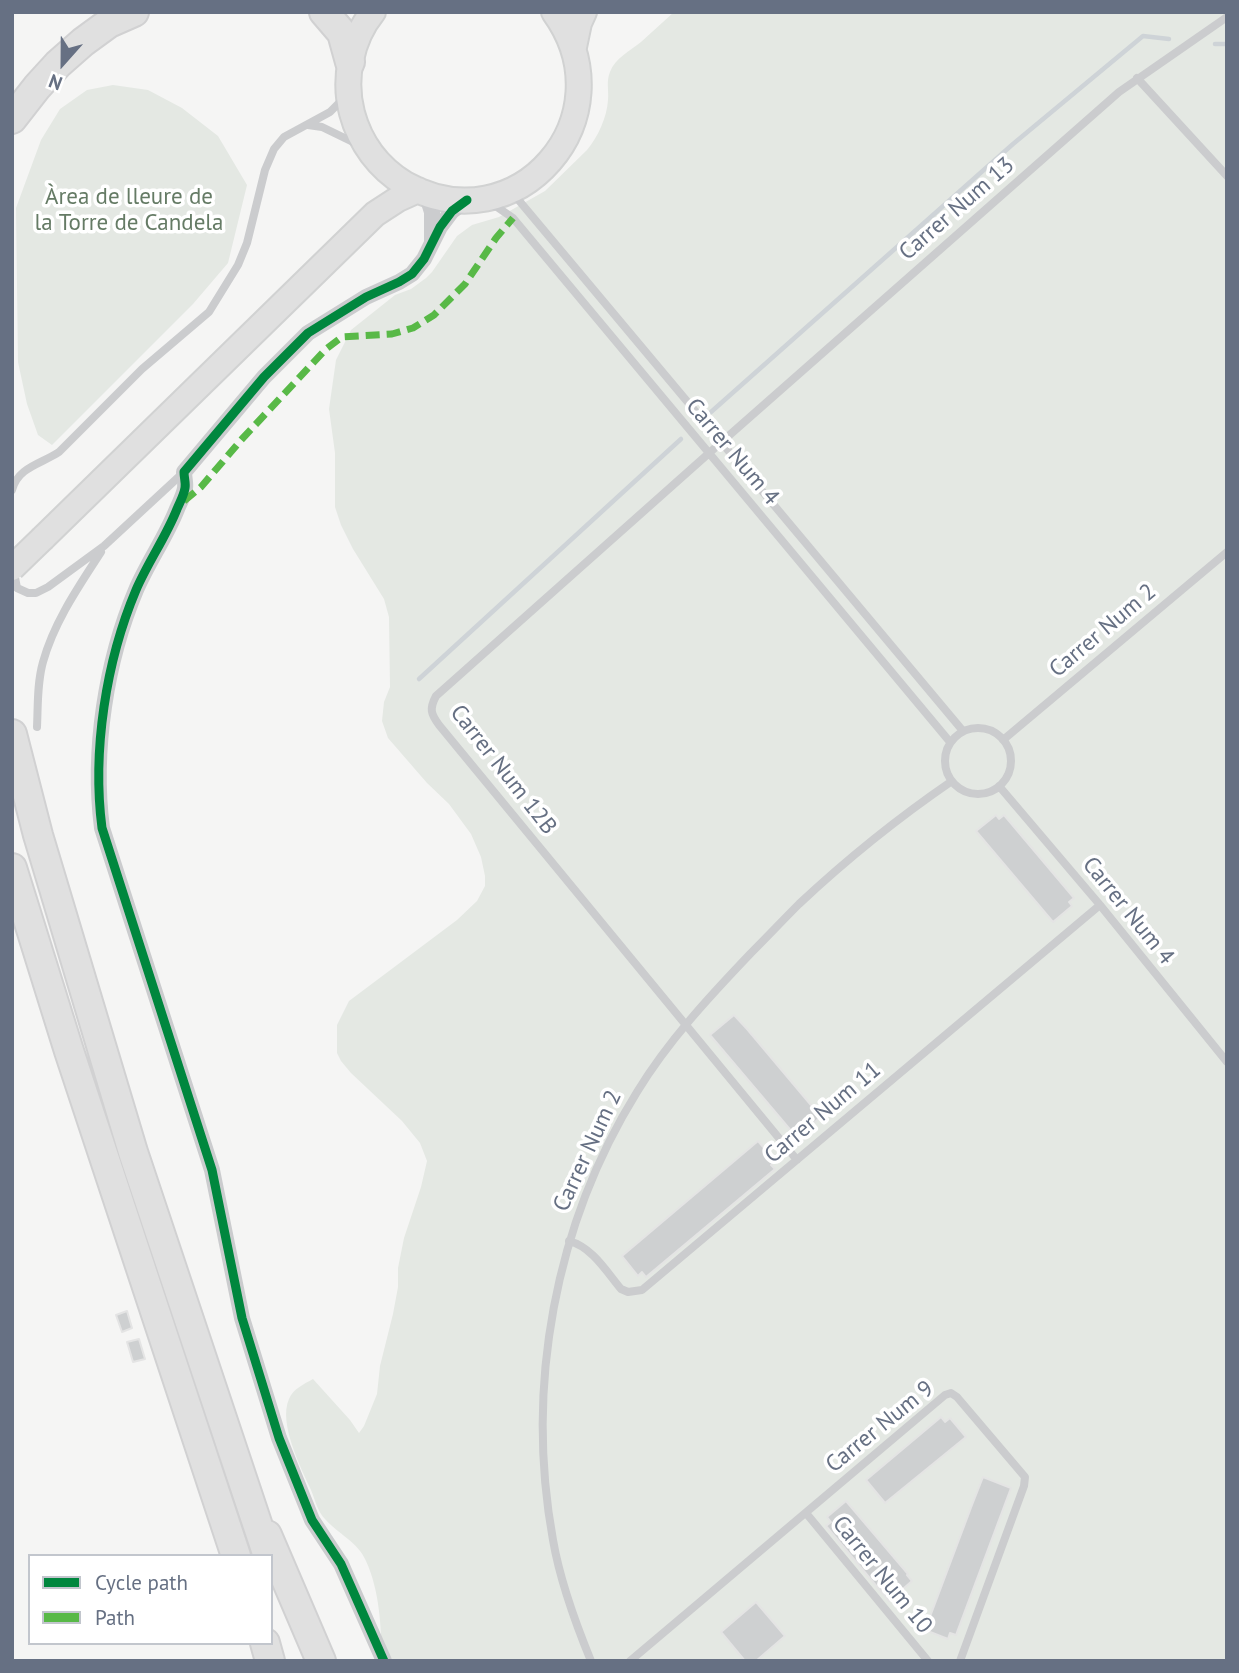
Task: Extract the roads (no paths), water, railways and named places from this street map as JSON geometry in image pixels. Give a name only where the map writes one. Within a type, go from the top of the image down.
[{"type":"highway","points":[[15,119],[37,87],[58,64],[109,23],[134,12]]},
{"type":"highway","points":[[324,12],[342,33],[350,62]]},
{"type":"highway","points":[[25,731],[38,835],[133,1152],[267,1554]]},
{"type":"highway","points":[[12,868],[73,1064],[235,1554]]},
{"type":"highway","points":[[240,1472],[321,1661]]},
{"type":"highway","points":[[273,1572],[302,1661]]},
{"type":"main road","points":[[373,12],[354,46],[348,94],[355,123],[373,155],[381,186],[375,214]]},
{"type":"main road","points":[[373,155],[392,174],[422,192],[450,199],[493,196],[523,184],[555,156],[575,118],[580,90],[574,47],[554,12]]},
{"type":"main road","points":[[574,47],[584,12]]},
{"type":"main road","points":[[12,567],[375,214],[398,200],[422,192]]},
{"type":"street","points":[[422,192],[432,212],[432,244]]},
{"type":"street","points":[[384,1661],[341,1564],[309,1513],[279,1438],[242,1318],[212,1170],[102,828],[98,802],[100,750],[107,688],[117,641],[137,589],[172,523],[183,494],[184,472],[264,377],[307,333],[366,297],[412,274],[419,267],[440,227],[452,211],[471,199]]},
{"type":"lane","name":"Carrer Num 13","points":[[721,442],[1137,78],[1227,17]]},
{"type":"lane","points":[[1137,78],[1227,176]]},
{"type":"lane","points":[[12,490],[26,468],[59,452],[142,369],[209,312],[238,265],[247,243],[265,170],[274,149],[284,137],[330,112],[348,94]]},
{"type":"lane","points":[[308,125],[322,127],[373,155]]},
{"type":"lane","name":"Carrer Num 4","points":[[510,190],[963,732]]},
{"type":"lane","name":"Carrer Num 4","points":[[471,199],[497,207],[513,218],[950,742]]},
{"type":"lane","name":"Carrer Num 12B","points":[[721,442],[436,696],[432,704],[432,716],[797,1160]]},
{"type":"lane","points":[[12,567],[17,588],[36,593],[48,587],[104,546],[184,472]]},
{"type":"lane","points":[[25,731],[43,663],[55,630],[104,546]]},
{"type":"lane","name":"Carrer Num 2","points":[[1003,740],[1227,552]]},
{"type":"lane","points":[[977,728],[988,729],[1003,740],[1010,751],[1011,762],[1009,773],[999,786],[984,793],[973,794],[952,781],[945,764],[945,753],[950,742],[963,732],[977,728]]},
{"type":"lane","name":"Carrer Num 2","points":[[591,1661],[570,1605],[553,1541],[545,1468],[544,1415],[549,1338],[561,1272],[586,1194],[617,1126],[652,1069],[731,974],[799,904],[888,827],[952,781]]},
{"type":"lane","name":"Carrer Num 4","points":[[999,786],[1227,1062]]},
{"type":"lane","name":"Carrer Num 11","points":[[569,1241],[586,1249],[621,1289],[628,1292],[642,1290],[1100,905]]},
{"type":"lane","points":[[1217,1052],[1227,1044]]},
{"type":"lane","name":"Carrer Num 9","points":[[630,1661],[945,1395],[951,1394],[957,1396],[1025,1477],[960,1661]]},
{"type":"lane","name":"Carrer Num 10","points":[[806,1513],[928,1661]]},
{"type":"waterway","points":[[711,412],[1013,144],[1143,36],[1169,39]]},
{"type":"waterway","points":[[1215,44],[1227,44]]},
{"type":"waterway","points":[[419,679],[681,439]]},
{"type":"park label","name":"Àrea de lleure de la Torre de Candela","points":[[129,210]]}]
